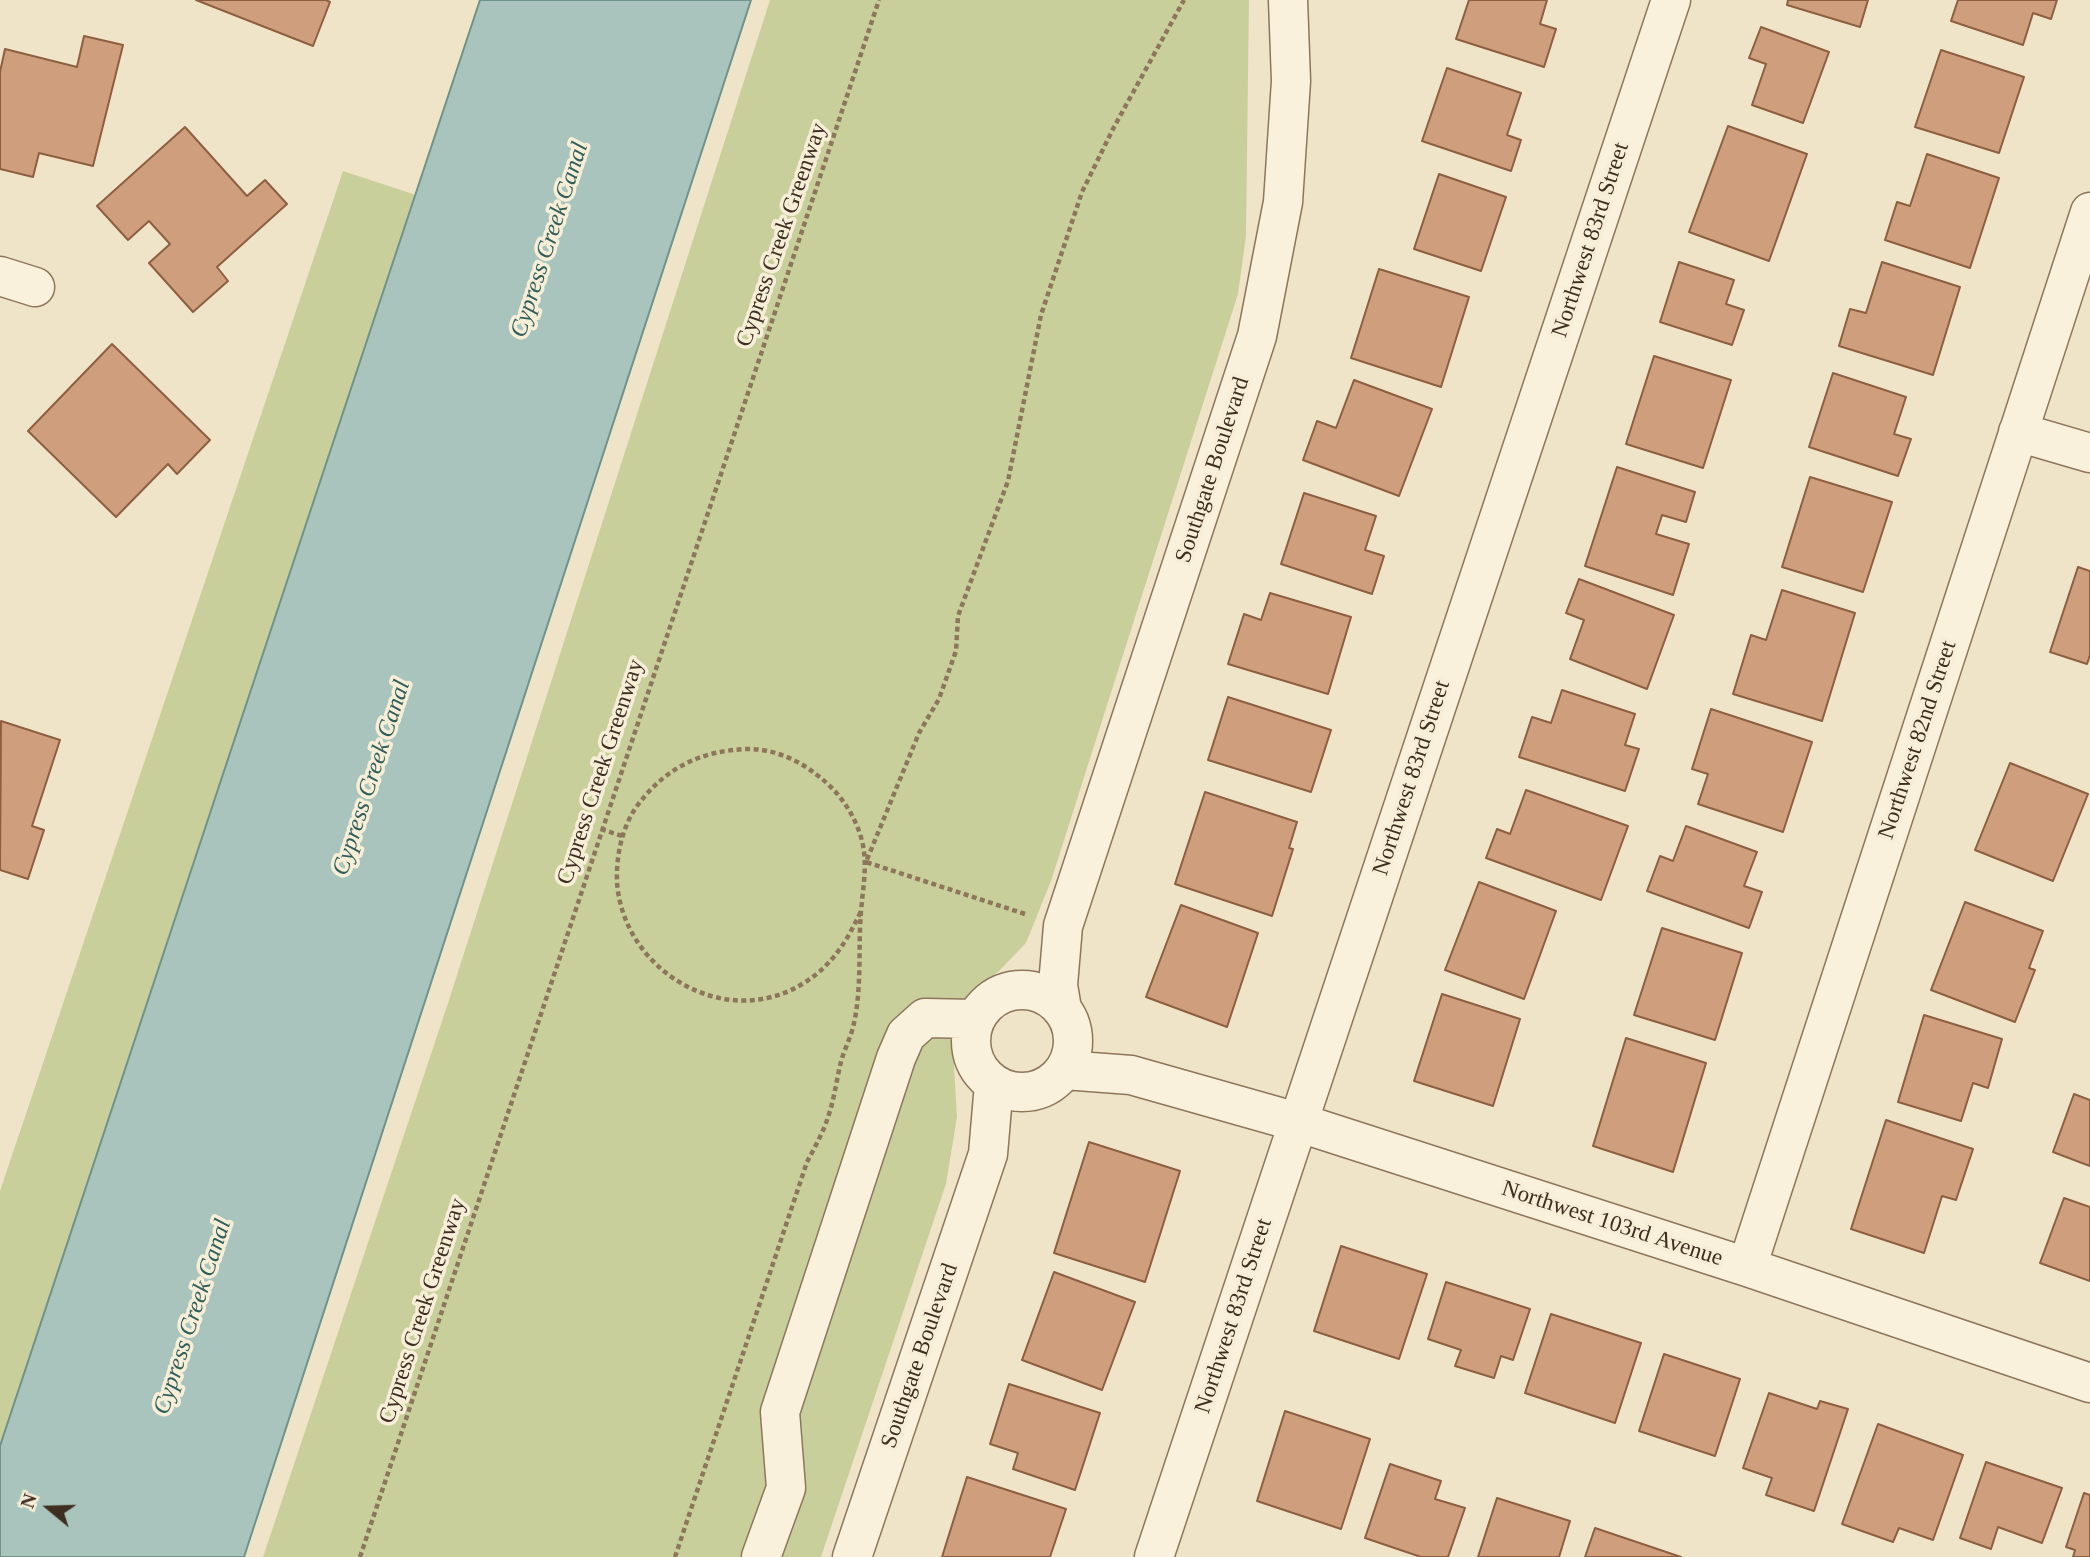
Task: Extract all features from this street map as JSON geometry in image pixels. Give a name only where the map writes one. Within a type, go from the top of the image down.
[{"type":"street","name":"Southgate Boulevard","points":[[1006,992],[1038,964],[1050,922],[1257,336],[1283,202],[1291,81],[1288,0]]},
{"type":"street","name":"Northwest 83rd Street","points":[[1154,1557],[1671,0]]},
{"type":"street","name":"Northwest 82nd Street","points":[[1747,1267],[2090,212]]},
{"type":"street","points":[[2018,432],[2090,453]]},
{"type":"street","name":"Southgate Boulevard","points":[[988,1154],[1060,1050],[1058,985],[1050,922]]},
{"type":"street","points":[[1021,989],[1037,992],[1060,1050],[1016,1093],[994,1084],[975,1062],[971,1041],[975,1019],[983,1007],[1006,992],[1021,989]]},
{"type":"street","points":[[761,1557],[786,1488],[780,1412],[896,1058],[906,1035],[925,1018],[975,1019]]},
{"type":"street","name":"Northwest 103rd Avenue","points":[[1060,1050],[1131,1075],[1297,1122],[1747,1267],[2090,1382]]},
{"type":"street","name":"Southgate Boulevard","points":[[852,1557],[988,1154],[994,1084]]},
{"type":"path","name":"Cypress Creek Greenway","points":[[360,1557],[879,0]]},
{"type":"path","points":[[675,1557],[807,1162],[829,1116],[842,1059],[854,1023],[866,862],[919,733],[939,699],[957,651],[958,616],[1008,481],[1041,315],[1082,192],[1114,127],[1184,0]]},
{"type":"path","points":[[861,911],[849,939],[830,963],[806,982],[779,994],[748,1000],[718,998],[690,989],[672,978],[642,951],[627,925],[618,896],[616,866],[622,836],[634,810],[652,787],[673,769],[699,756],[755,750],[782,755],[808,768],[830,785],[848,808],[860,834],[866,862]]},
{"type":"path","points":[[601,829],[622,836]]},
{"type":"path","points":[[866,862],[1050,922]]},
{"type":"green space","points":[[770,0],[1249,0],[1246,236],[1238,294],[1051,881],[1026,943],[999,971],[968,995],[953,1049],[957,1117],[946,1184],[821,1557],[263,1557],[448,1003]]},
{"type":"green space","points":[[343,171],[416,195],[0,1446],[0,1191]]},
{"type":"water","name":"Cypress Creek Canal","points":[[480,0],[751,0],[244,1557],[0,1557],[0,1446]]},
{"type":"building","points":[[196,0],[326,0],[330,2],[313,46]]},
{"type":"building","points":[[1469,0],[1547,0],[1540,24],[1556,29],[1544,67],[1456,39]]},
{"type":"building","points":[[1788,0],[1868,0],[1860,27],[1787,5]]},
{"type":"building","points":[[1958,0],[2057,0],[2051,19],[2033,13],[2023,45],[1951,21]]},
{"type":"building","points":[[1761,27],[1829,52],[1803,123],[1752,105],[1766,64],[1749,58]]},
{"type":"building","points":[[84,36],[123,45],[93,166],[39,153],[33,177],[0,169],[0,72],[5,49],[77,67]]},
{"type":"building","points":[[1941,50],[2024,77],[1999,153],[1915,127]]},
{"type":"building","points":[[1447,68],[1521,93],[1507,135],[1521,140],[1511,171],[1422,141]]},
{"type":"building","points":[[1728,126],[1807,154],[1769,261],[1689,232]]},
{"type":"building","points":[[185,127],[247,196],[265,180],[287,204],[217,267],[228,281],[193,312],[149,263],[170,244],[149,221],[128,240],[97,206]]},
{"type":"building","points":[[1927,154],[1999,178],[1970,268],[1885,240],[1897,202],[1910,206]]},
{"type":"building","points":[[1439,174],[1506,197],[1481,271],[1414,249]]},
{"type":"building","points":[[1679,262],[1734,280],[1726,304],[1744,310],[1732,345],[1660,322]]},
{"type":"building","points":[[1882,262],[1960,287],[1933,375],[1839,346],[1850,309],[1866,313]]},
{"type":"building","points":[[1379,269],[1469,297],[1441,387],[1351,358]]},
{"type":"building","points":[[112,344],[210,440],[177,474],[168,464],[116,517],[28,431]]},
{"type":"building","points":[[1654,356],[1731,380],[1703,468],[1626,444]]},
{"type":"building","points":[[1833,373],[1906,397],[1894,434],[1911,439],[1898,476],[1809,447]]},
{"type":"building","points":[[1354,380],[1432,409],[1399,496],[1303,460],[1317,421],[1336,428]]},
{"type":"building","points":[[1617,467],[1695,492],[1686,522],[1662,515],[1656,534],[1689,544],[1673,595],[1585,566]]},
{"type":"building","points":[[1810,477],[1892,502],[1863,592],[1782,567]]},
{"type":"building","points":[[1304,493],[1376,516],[1365,550],[1384,556],[1372,594],[1281,564]]},
{"type":"building","points":[[2078,567],[2090,571],[2090,655],[2087,664],[2050,652]]},
{"type":"building","points":[[1579,579],[1674,615],[1647,689],[1570,659],[1584,620],[1566,613]]},
{"type":"building","points":[[1782,590],[1855,613],[1822,721],[1733,694],[1751,635],[1766,640]]},
{"type":"building","points":[[1270,593],[1351,617],[1328,694],[1228,664],[1244,614],[1261,620]]},
{"type":"building","points":[[1562,690],[1635,714],[1625,745],[1639,749],[1625,791],[1519,757],[1532,717],[1551,723]]},
{"type":"building","points":[[1228,697],[1331,730],[1311,792],[1208,760]]},
{"type":"building","points":[[1711,709],[1812,742],[1783,832],[1698,804],[1708,774],[1692,769]]},
{"type":"building","points":[[1,721],[60,740],[32,826],[44,830],[28,879],[0,870]]},
{"type":"building","points":[[2010,763],[2088,794],[2053,881],[1975,850]]},
{"type":"building","points":[[1526,790],[1628,826],[1601,900],[1486,858],[1497,829],[1510,834]]},
{"type":"building","points":[[1205,792],[1297,822],[1289,848],[1293,849],[1272,916],[1175,884]]},
{"type":"building","points":[[1686,826],[1757,852],[1744,886],[1762,892],[1749,928],[1647,891],[1660,856],[1673,861]]},
{"type":"building","points":[[1479,882],[1556,911],[1524,999],[1445,970]]},
{"type":"building","points":[[1965,902],[2043,931],[2029,968],[2035,970],[2015,1022],[1931,990]]},
{"type":"building","points":[[1181,905],[1258,933],[1227,1027],[1146,997]]},
{"type":"building","points":[[1662,928],[1742,953],[1715,1040],[1634,1015]]},
{"type":"building","points":[[1442,994],[1520,1019],[1493,1106],[1414,1081]]},
{"type":"building","points":[[1924,1015],[2002,1039],[1988,1088],[1973,1083],[1961,1121],[1898,1102]]},
{"type":"building","points":[[1626,1038],[1706,1063],[1673,1172],[1593,1146]]},
{"type":"building","points":[[2074,1094],[2090,1100],[2090,1166],[2053,1152]]},
{"type":"building","points":[[1886,1120],[1973,1149],[1956,1200],[1942,1196],[1924,1253],[1851,1229]]},
{"type":"building","points":[[1089,1142],[1180,1171],[1145,1282],[1054,1253]]},
{"type":"building","points":[[2064,1198],[2090,1207],[2090,1281],[2040,1263]]},
{"type":"building","points":[[1341,1246],[1427,1274],[1399,1359],[1314,1331]]},
{"type":"building","points":[[1054,1272],[1135,1302],[1102,1390],[1022,1360]]},
{"type":"building","points":[[1446,1282],[1530,1309],[1513,1360],[1501,1356],[1494,1378],[1455,1366],[1461,1350],[1428,1339]]},
{"type":"building","points":[[1551,1314],[1641,1343],[1615,1423],[1525,1393]]},
{"type":"building","points":[[1664,1354],[1740,1379],[1715,1456],[1639,1431]]},
{"type":"building","points":[[1009,1384],[1100,1413],[1075,1490],[1013,1469],[1018,1453],[990,1444]]},
{"type":"building","points":[[1769,1393],[1817,1409],[1820,1401],[1848,1409],[1814,1511],[1766,1495],[1772,1478],[1743,1468]]},
{"type":"building","points":[[1285,1411],[1370,1439],[1341,1529],[1257,1501]]},
{"type":"building","points":[[1878,1424],[1963,1455],[1933,1540],[1899,1528],[1893,1542],[1842,1524]]},
{"type":"building","points":[[1986,1462],[2062,1488],[2042,1543],[1998,1527],[1991,1549],[1960,1538]]},
{"type":"building","points":[[1390,1464],[1441,1481],[1435,1499],[1465,1508],[1448,1557],[1421,1557],[1365,1538]]},
{"type":"building","points":[[967,1477],[1066,1509],[1050,1557],[942,1557]]},
{"type":"building","points":[[2084,1493],[2090,1495],[2090,1557],[2073,1557],[2075,1550],[2066,1547]]},
{"type":"building","points":[[1497,1498],[1570,1521],[1559,1557],[1478,1557]]},
{"type":"building","points":[[1595,1528],[1681,1557],[1585,1557]]}]
